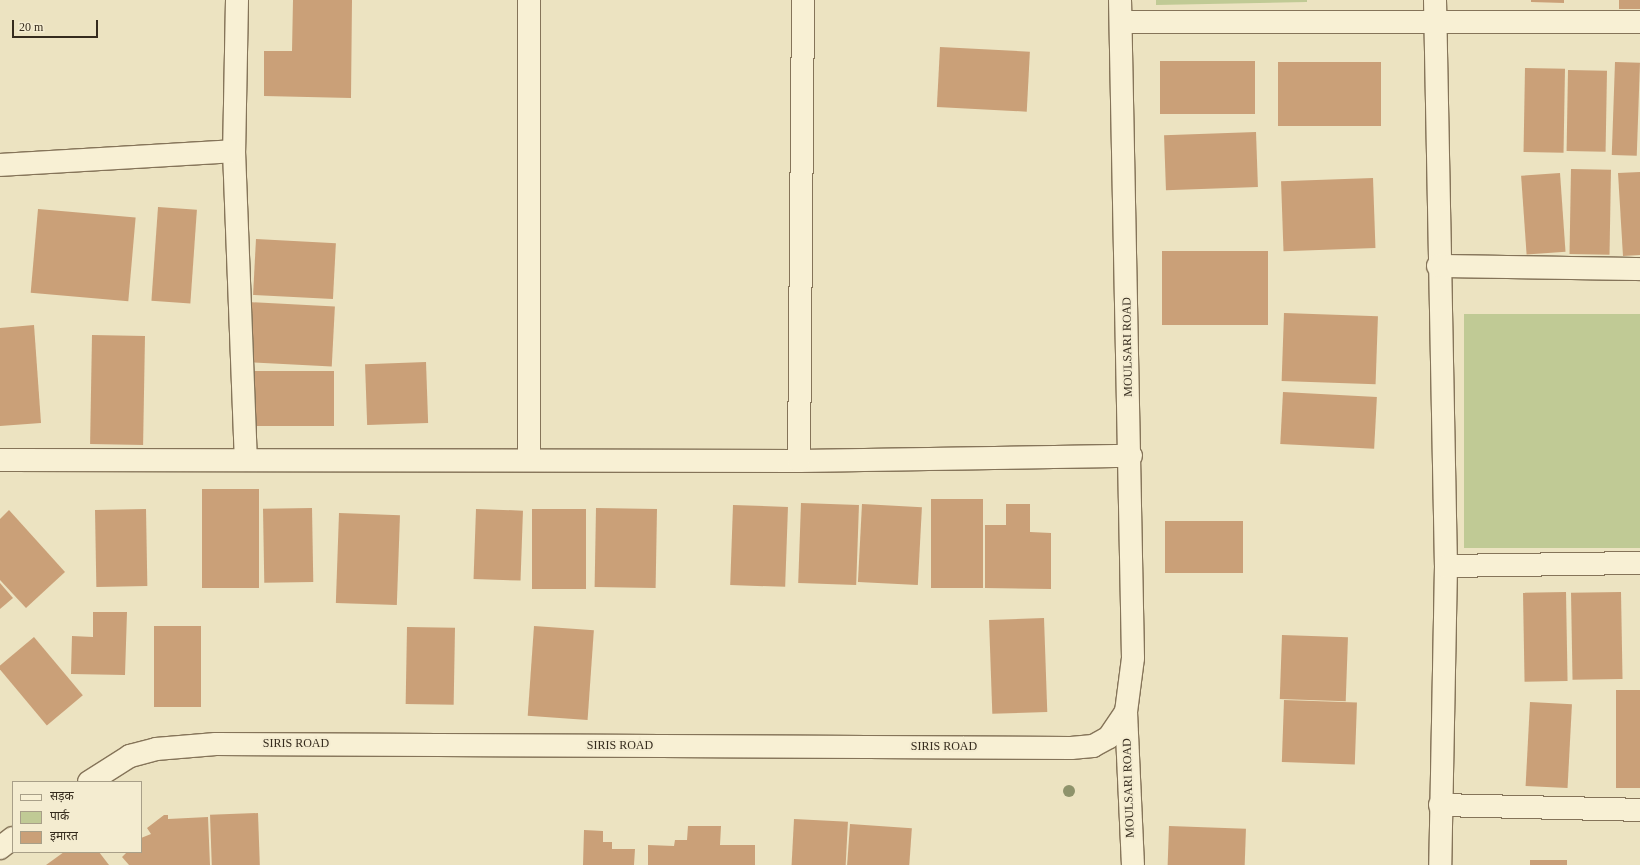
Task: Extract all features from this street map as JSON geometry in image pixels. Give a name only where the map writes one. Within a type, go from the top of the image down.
[{"type":"street","points":[[237,0],[234,151],[246,458]]},
{"type":"street","points":[[529,0],[529,460]]},
{"type":"street","points":[[799,460],[803,0]]},
{"type":"street","name":"MOULSARI ROAD","points":[[1120,0],[1131,456],[1129,703],[1133,865]]},
{"type":"street","points":[[1435,0],[1438,266],[1446,566],[1440,805],[1440,865]]},
{"type":"street","points":[[1120,22],[1640,22]]},
{"type":"street","points":[[0,165],[234,151]]},
{"type":"street","points":[[1438,266],[1640,269]]},
{"type":"street","points":[[0,460],[246,458],[799,460],[1131,456]]},
{"type":"street","points":[[1446,566],[1640,563]]},
{"type":"street","name":"SIRIS ROAD","points":[[91,781],[130,756],[156,749],[216,744],[1071,748],[1093,746],[1109,738],[1129,703]]},
{"type":"street","points":[[1440,805],[1640,810]]},
{"type":"street","points":[[0,848],[12,839]]},
{"type":"green space","points":[[1156,0],[1307,0],[1307,2],[1156,5]]},
{"type":"green space","points":[[1464,314],[1640,314],[1640,548],[1464,548]]},
{"type":"building","points":[[293,0],[352,0],[351,98],[264,96],[264,51],[292,51]]},
{"type":"building","points":[[1531,0],[1564,0],[1564,3],[1531,2]]},
{"type":"building","points":[[1619,0],[1640,0],[1640,9],[1619,9]]},
{"type":"building","points":[[940,47],[1030,52],[1027,112],[937,107]]},
{"type":"building","points":[[1160,61],[1255,61],[1255,114],[1160,114]]},
{"type":"building","points":[[1278,62],[1381,62],[1381,126],[1278,126]]},
{"type":"building","points":[[1615,62],[1640,63],[1637,156],[1612,155]]},
{"type":"building","points":[[1525,68],[1565,69],[1564,153],[1524,152]]},
{"type":"building","points":[[1568,70],[1607,71],[1606,152],[1567,151]]},
{"type":"building","points":[[1256,132],[1258,187],[1166,190],[1164,135]]},
{"type":"building","points":[[1571,169],[1611,170],[1610,255],[1570,254]]},
{"type":"building","points":[[1640,172],[1640,255],[1623,256],[1618,173]]},
{"type":"building","points":[[1560,173],[1566,252],[1527,255],[1521,176]]},
{"type":"building","points":[[1373,178],[1375,248],[1283,251],[1281,181]]},
{"type":"building","points":[[158,207],[197,210],[190,303],[151,301]]},
{"type":"building","points":[[38,209],[136,218],[128,301],[31,293]]},
{"type":"building","points":[[256,239],[336,243],[333,299],[253,295]]},
{"type":"building","points":[[1162,251],[1268,251],[1268,325],[1162,325]]},
{"type":"building","points":[[248,302],[335,307],[332,366],[245,362]]},
{"type":"building","points":[[1284,313],[1378,316],[1376,384],[1282,381]]},
{"type":"building","points":[[34,325],[41,423],[0,426],[0,328]]},
{"type":"building","points":[[92,335],[145,336],[143,445],[90,444]]},
{"type":"building","points":[[426,362],[428,423],[367,425],[365,364]]},
{"type":"building","points":[[247,371],[334,371],[334,426],[247,426]]},
{"type":"building","points":[[1283,392],[1377,397],[1374,449],[1280,444]]},
{"type":"building","points":[[202,489],[259,489],[259,588],[202,588]]},
{"type":"building","points":[[931,499],[983,499],[983,588],[931,588]]},
{"type":"building","points":[[801,503],[859,505],[856,585],[798,583]]},
{"type":"building","points":[[862,504],[922,507],[918,585],[858,582]]},
{"type":"building","points":[[1006,504],[1030,504],[1030,532],[1051,533],[1051,589],[985,588],[985,525],[1006,525]]},
{"type":"building","points":[[733,505],[788,507],[785,587],[730,585]]},
{"type":"building","points":[[312,508],[313,582],[264,583],[263,509]]},
{"type":"building","points":[[596,508],[657,509],[656,588],[595,587]]},
{"type":"building","points":[[146,509],[147,586],[96,587],[95,510]]},
{"type":"building","points":[[476,509],[523,511],[521,581],[474,579]]},
{"type":"building","points":[[532,509],[586,509],[586,589],[532,589]]},
{"type":"building","points":[[9,510],[65,572],[26,608],[0,580],[0,519]]},
{"type":"building","points":[[339,513],[400,515],[397,605],[336,603]]},
{"type":"building","points":[[1165,521],[1243,521],[1243,573],[1165,573]]},
{"type":"building","points":[[0,583],[13,598],[0,609]]},
{"type":"building","points":[[1566,592],[1568,681],[1525,682],[1523,593]]},
{"type":"building","points":[[1621,592],[1623,679],[1573,680],[1571,593]]},
{"type":"building","points":[[93,612],[127,612],[125,675],[71,674],[72,636],[93,637]]},
{"type":"building","points":[[1044,618],[1047,712],[992,714],[989,620]]},
{"type":"building","points":[[154,626],[201,626],[201,707],[154,707]]},
{"type":"building","points":[[534,626],[594,630],[588,720],[528,716]]},
{"type":"building","points":[[407,627],[455,628],[454,705],[406,704]]},
{"type":"building","points":[[1282,635],[1348,637],[1346,701],[1280,699]]},
{"type":"building","points":[[34,637],[83,695],[47,725],[0,670],[0,666]]},
{"type":"building","points":[[1616,690],[1640,690],[1640,788],[1616,788]]},
{"type":"building","points":[[1284,700],[1357,703],[1355,765],[1282,762]]},
{"type":"building","points":[[1530,702],[1572,704],[1568,788],[1526,786]]},
{"type":"building","points":[[258,813],[260,865],[212,865],[210,815]]},
{"type":"building","points":[[164,815],[168,815],[168,819],[208,817],[210,865],[129,865],[122,857],[126,853],[142,853],[142,838],[151,834],[147,828]]},
{"type":"building","points":[[794,819],[848,822],[846,865],[792,865]]},
{"type":"building","points":[[850,824],[912,828],[909,865],[847,865]]},
{"type":"building","points":[[688,826],[721,826],[720,845],[755,845],[755,865],[648,865],[648,845],[674,846],[675,840],[687,840]]},
{"type":"building","points":[[1169,826],[1246,829],[1245,865],[1168,865]]},
{"type":"building","points":[[584,830],[603,831],[603,842],[612,842],[612,849],[635,849],[634,865],[583,865]]},
{"type":"building","points":[[63,853],[100,853],[109,865],[46,865]]},
{"type":"building","points":[[1530,860],[1567,860],[1567,865],[1530,865]]}]
